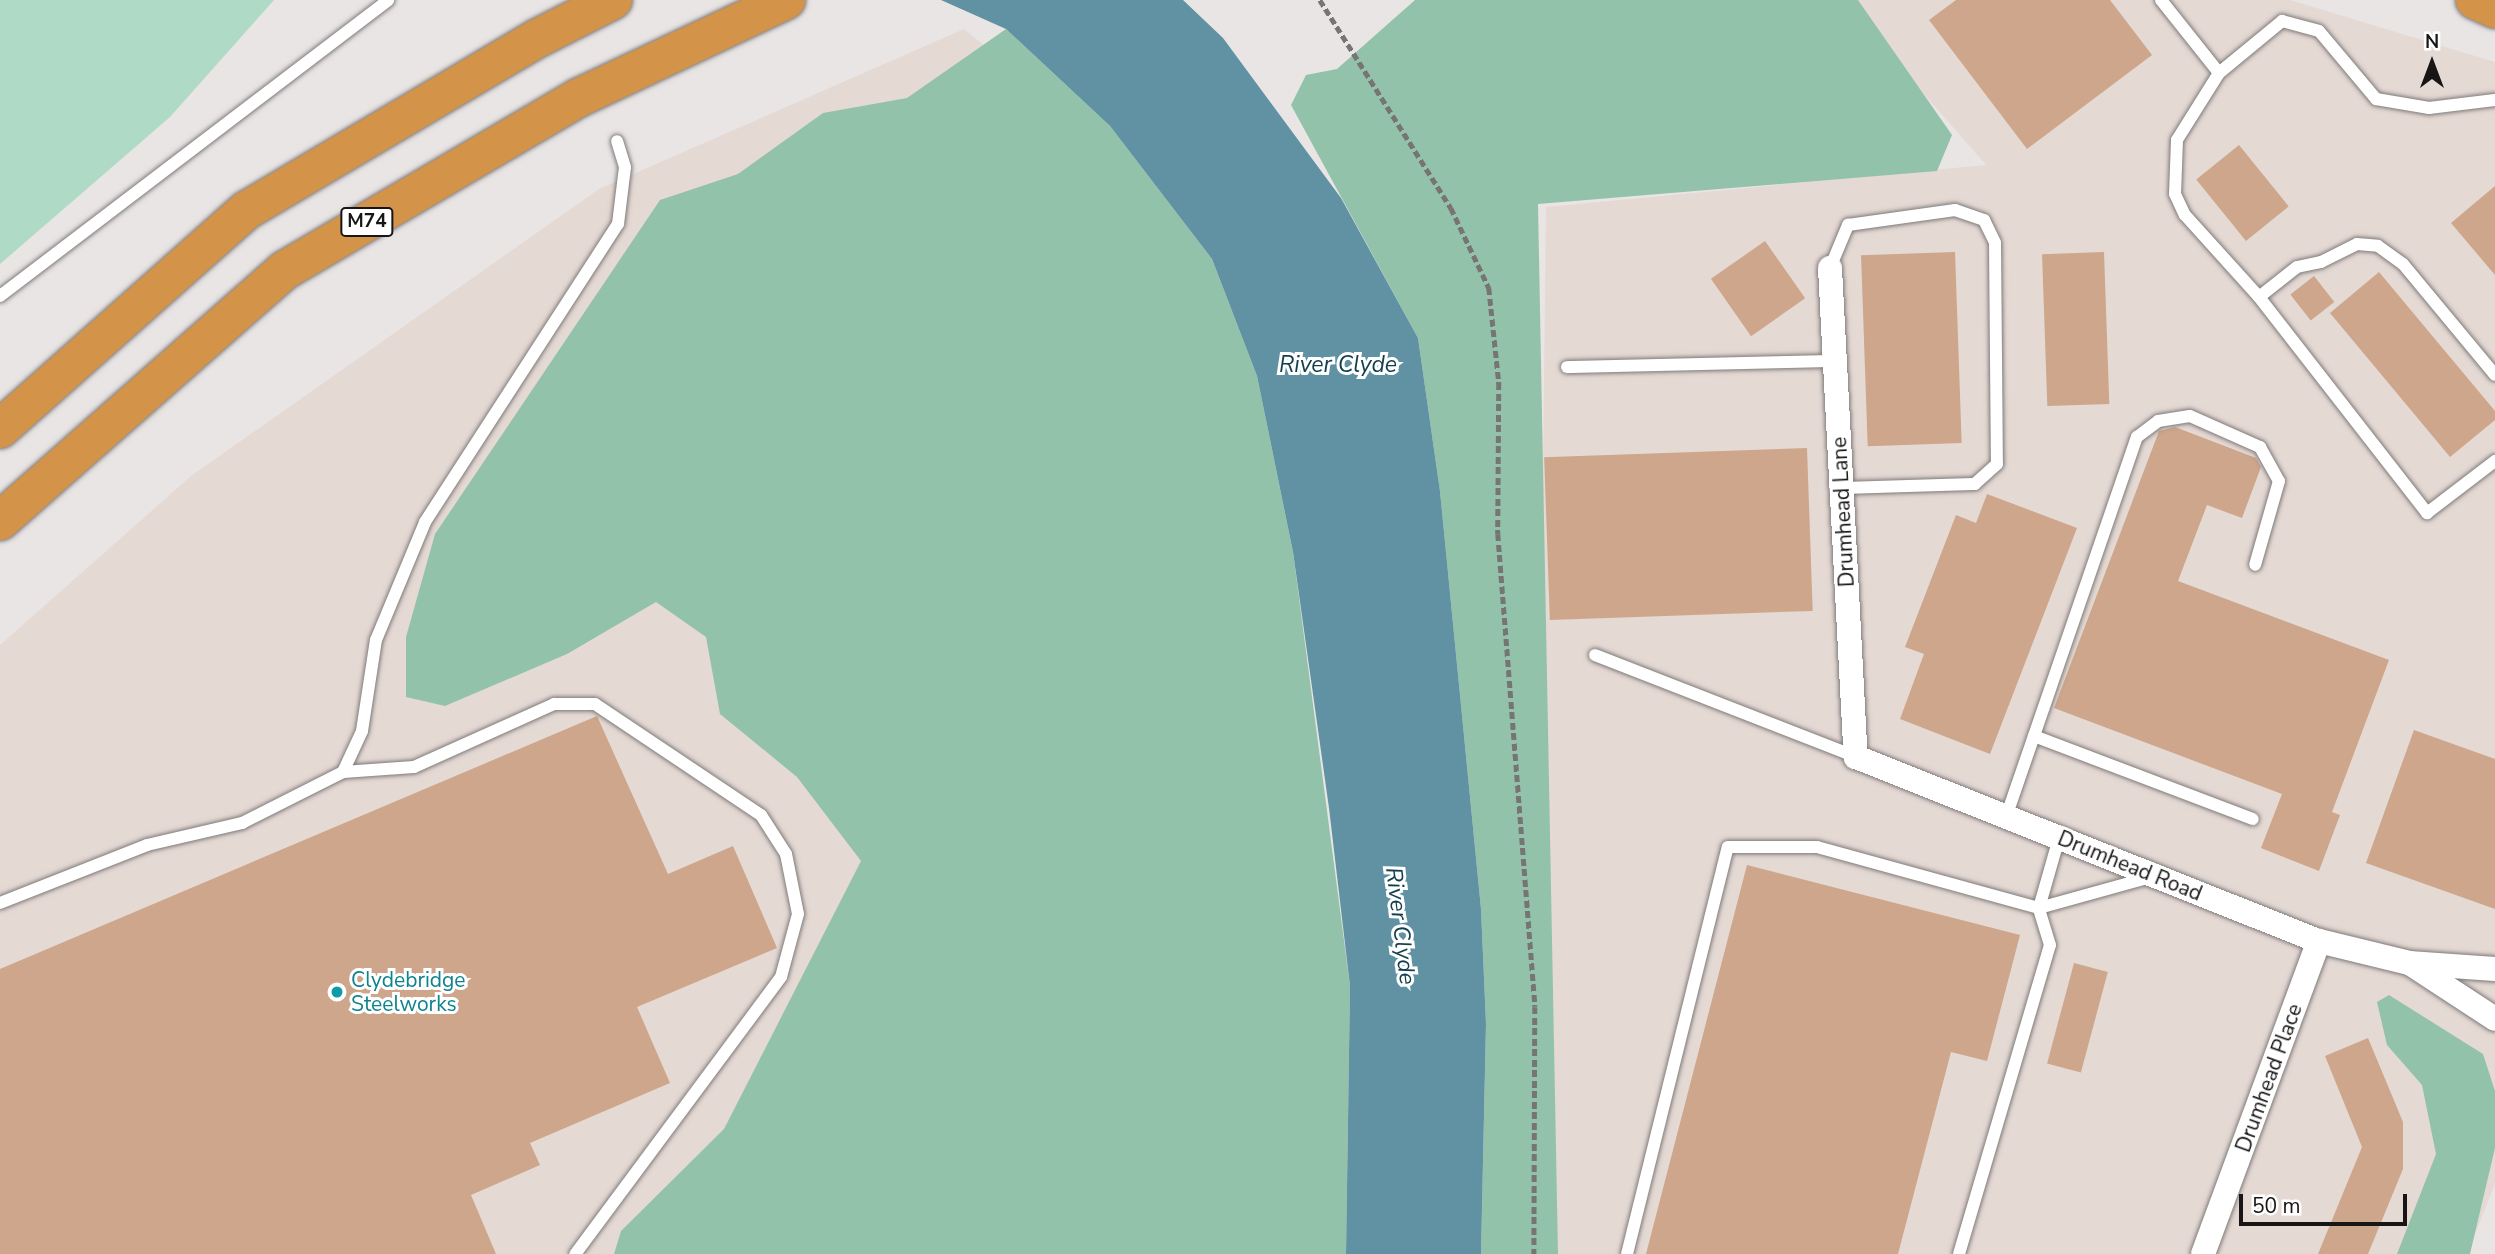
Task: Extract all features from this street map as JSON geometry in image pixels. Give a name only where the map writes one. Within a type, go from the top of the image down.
[{"type":"highway","points":[[0,429],[247,210],[538,38],[613,0]]},
{"type":"highway","name":"M74","points":[[0,521],[285,270],[578,98],[786,0]]},
{"type":"highway","points":[[2476,0],[2495,9]]},
{"type":"street","name":"Drumhead Lane","points":[[1829,268],[1856,757]]},
{"type":"street","name":"Drumhead Road","points":[[1856,757],[2319,941],[2409,963]]},
{"type":"street","name":"Drumhead Place","points":[[2203,1254],[2319,941]]},
{"type":"street","points":[[2409,963],[2495,970]]},
{"type":"street","points":[[2409,963],[2495,1019]]},
{"type":"lane","points":[[0,296],[388,0]]},
{"type":"lane","points":[[2161,0],[2219,72]]},
{"type":"lane","points":[[2495,100],[2429,108],[2376,99],[2319,31],[2282,21],[2219,72],[2177,140],[2175,194],[2185,215],[2259,297],[2427,513],[2495,461]]},
{"type":"lane","points":[[344,772],[362,731],[376,640],[425,522],[618,224],[625,167],[617,141]]},
{"type":"lane","points":[[1829,268],[1848,225],[1955,210],[1984,220],[1995,243],[1997,464],[1975,484],[1841,488]]},
{"type":"lane","points":[[2259,297],[2297,267],[2321,262],[2357,244],[2378,246],[2403,264],[2495,374]]},
{"type":"lane","points":[[1567,367],[1835,361]]},
{"type":"lane","points":[[2006,817],[2137,438],[2158,421],[2190,416],[2260,447],[2279,481],[2255,565]]},
{"type":"lane","points":[[1595,655],[1856,757]]},
{"type":"lane","points":[[0,903],[147,845],[242,822],[344,772],[414,768],[554,704],[595,704],[761,816],[786,854],[798,914],[781,977],[575,1254]]},
{"type":"lane","points":[[2034,736],[2253,819]]},
{"type":"lane","points":[[1959,1254],[2050,945],[2039,908],[2059,838]]},
{"type":"lane","points":[[1627,1254],[1728,846],[1817,847],[2039,908],[2154,876]]},
{"type":"path","points":[[1320,0],[1451,208],[1489,288],[1499,383],[1502,600],[1535,1006],[1534,1254]]},
{"type":"shaded area","points":[[1850,0],[2290,0],[2495,62],[2495,1184],[2467,1254],[1557,1254],[1541,654],[1546,207],[1986,165],[1849,8]]},
{"type":"shaded area","points":[[964,29],[1094,136],[1330,1254],[0,1254],[0,645],[191,476],[599,189]]},
{"type":"green space","points":[[0,0],[274,0],[170,117],[0,264]]},
{"type":"green space","points":[[1415,0],[1858,0],[1952,135],[1937,171],[1538,204],[1558,1254],[1481,1254],[1486,1024],[1481,909],[1440,491],[1418,338],[1291,105],[1306,75],[1337,69]]},
{"type":"green space","points":[[1006,29],[1110,126],[1212,259],[1257,376],[1293,552],[1350,986],[1346,1254],[614,1254],[621,1231],[724,1129],[861,861],[797,777],[720,714],[706,637],[656,602],[567,654],[445,706],[406,697],[406,637],[435,534],[660,200],[738,174],[823,113],[907,98]]},
{"type":"green space","points":[[2389,995],[2483,1054],[2495,1091],[2495,1148],[2470,1254],[2397,1254],[2436,1154],[2422,1085],[2387,1045],[2377,1002]]},
{"type":"water","name":"River Clyde","points":[[941,0],[1183,0],[1223,38],[1341,198],[1418,338],[1440,491],[1481,909],[1486,1024],[1481,1254],[1346,1254],[1350,986],[1329,808],[1293,552],[1257,376],[1212,259],[1110,126],[1006,29]]},
{"type":"building","points":[[1956,0],[2110,0],[2152,55],[2027,149],[1929,20]]},
{"type":"building","points":[[2239,145],[2289,206],[2246,241],[2196,180]]},
{"type":"building","points":[[2495,186],[2495,275],[2451,223]]},
{"type":"building","points":[[1765,241],[1805,298],[1751,336],[1711,279]]},
{"type":"building","points":[[1955,252],[1962,443],[1868,446],[1861,255]]},
{"type":"building","points":[[2104,252],[2109,404],[2047,406],[2042,254]]},
{"type":"building","points":[[2379,272],[2495,411],[2495,420],[2450,457],[2330,313]]},
{"type":"building","points":[[2314,276],[2334,302],[2311,320],[2290,294]]},
{"type":"building","points":[[2175,427],[2256,458],[2261,467],[2242,518],[2207,505],[2178,581],[2389,660],[2332,812],[2340,815],[2319,871],[2261,848],[2282,794],[2054,708],[2159,431]]},
{"type":"building","points":[[1807,448],[1813,611],[1550,620],[1544,457]]},
{"type":"building","points":[[1987,494],[2077,528],[1990,754],[1900,719],[1924,654],[1905,647],[1956,515],[1976,523]]},
{"type":"building","name":"Clydebridge Steelworks","points":[[597,716],[668,874],[733,846],[777,948],[637,1007],[670,1083],[530,1143],[540,1165],[471,1195],[496,1254],[0,1254],[0,969]]},
{"type":"building","points":[[2414,730],[2495,759],[2495,909],[2366,863]]},
{"type":"building","points":[[1747,865],[2020,935],[1987,1061],[1951,1052],[1898,1254],[1646,1254]]},
{"type":"building","points":[[2074,963],[2108,972],[2081,1073],[2047,1063]]},
{"type":"building","points":[[2368,1038],[2403,1122],[2403,1169],[2368,1254],[2318,1254],[2362,1147],[2325,1056]]},
{"type":"place","name":"Clydebridge Steelworks","points":[[337,992]]}]
